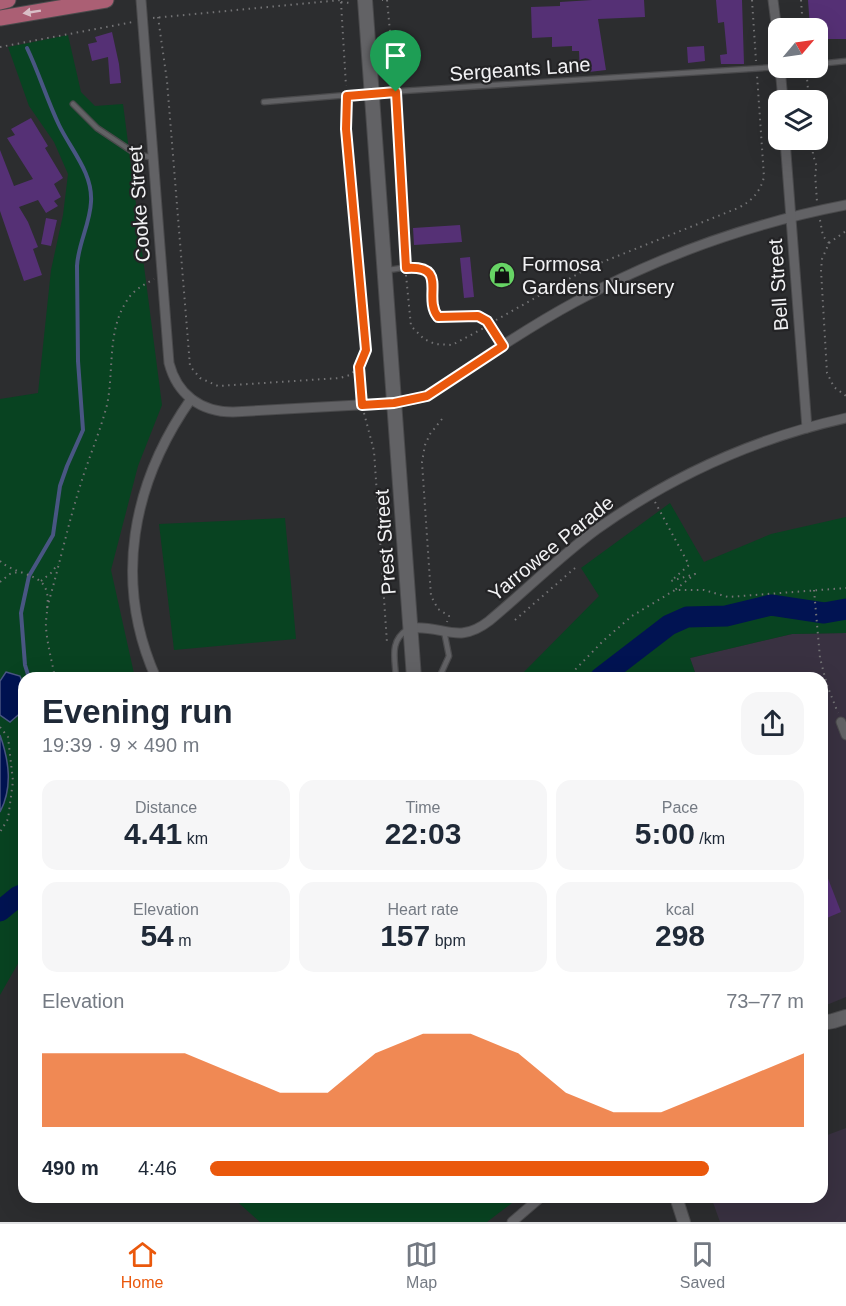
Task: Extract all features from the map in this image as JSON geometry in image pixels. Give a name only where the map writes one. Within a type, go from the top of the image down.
[{"type":"highway","points":[[0,2],[8,0]]},
{"type":"highway","points":[[0,18],[105,0]]},
{"type":"main road","name":"Prest Street","points":[[365,0],[414,672]]},
{"type":"main road","points":[[828,1022],[846,1017]]},
{"type":"street","name":"Cooke Street","points":[[141,0],[169,363],[176,381],[191,399]]},
{"type":"street","points":[[773,0],[776,18]]},
{"type":"street","points":[[777,18],[779,0]]},
{"type":"street","name":"Bell Street","points":[[786,150],[807,428]]},
{"type":"street","points":[[153,672],[146,655],[136,615],[132,575],[134,537],[141,500],[151,471],[175,422],[191,399],[209,409],[225,412],[394,403],[427,396],[567,306],[628,275],[702,245],[791,217],[846,205]]},
{"type":"street","name":"Yarrowee Parade","points":[[411,628],[426,627],[464,634],[479,628],[595,531],[651,494],[686,474],[747,448],[846,418]]},
{"type":"street","points":[[841,723],[846,735]]},
{"type":"street","points":[[512,1222],[535,1203]]},
{"type":"street","points":[[678,1203],[684,1222]]},
{"type":"lane","points":[[828,63],[846,61]]},
{"type":"lane","name":"Sergeants Lane","points":[[264,102],[768,68]]},
{"type":"lane","points":[[73,104],[81,115],[97,128],[136,154],[154,158]]},
{"type":"lane","points":[[384,270],[420,267],[428,271],[432,280],[434,312],[438,317],[478,316],[489,324],[503,346]]},
{"type":"lane","points":[[396,672],[395,644],[399,636],[411,628]]},
{"type":"lane","points":[[442,672],[449,656],[444,631]]},
{"type":"path","points":[[387,0],[396,92],[410,320],[415,332],[424,339],[435,344],[452,345],[590,267],[738,208],[750,201],[760,190],[764,177],[752,0]]},
{"type":"path","points":[[801,0],[802,18]]},
{"type":"path","points":[[158,17],[167,81],[190,366],[200,378],[218,386],[340,378],[350,375],[359,367],[366,350],[346,129],[347,96],[341,1]]},
{"type":"path","points":[[0,46],[158,17],[341,1],[350,3]]},
{"type":"path","points":[[813,150],[818,167],[815,172],[818,211],[823,236],[829,243]]},
{"type":"path","points":[[846,231],[829,243],[822,259],[821,270],[826,367],[831,384],[846,396]]},
{"type":"path","points":[[47,608],[81,481],[94,448],[107,403],[118,320],[126,301],[138,288],[161,275]]},
{"type":"path","points":[[359,367],[362,405],[374,451],[387,644]]},
{"type":"path","points":[[442,419],[430,434],[422,462],[431,596],[438,609],[449,616],[444,631]]},
{"type":"path","points":[[573,672],[604,640],[632,616],[675,590],[695,574],[671,581],[689,565],[651,494]]},
{"type":"path","points":[[0,561],[40,581],[47,595],[46,626],[54,672]]},
{"type":"path","points":[[40,581],[51,573],[60,561]]},
{"type":"path","points":[[515,620],[575,568]]},
{"type":"path","points":[[0,582],[10,574],[18,572]]},
{"type":"path","points":[[675,590],[704,590],[728,597],[846,588]]},
{"type":"path","points":[[814,591],[820,658],[824,672]]},
{"type":"path","points":[[828,689],[841,723]]},
{"type":"path","points":[[0,727],[8,737],[13,781],[8,819],[0,832]]},
{"type":"shaded area","points":[[846,633],[846,997],[829,1004],[828,672],[695,672],[690,658],[792,634]]},
{"type":"shaded area","points":[[6,672],[18,675],[18,715],[10,722],[0,715],[0,681]]},
{"type":"shaded area","points":[[0,735],[6,754],[8,784],[0,812]]},
{"type":"shaded area","points":[[846,1128],[846,1222],[720,1222],[713,1203],[828,1203],[828,1135]]},
{"type":"green space","points":[[68,35],[81,92],[95,106],[123,104],[162,405],[138,466],[111,570],[134,672],[18,672],[18,964],[0,995],[0,399],[38,393],[51,270],[63,215],[68,174],[54,142],[29,106],[8,47]]},
{"type":"green space","points":[[670,503],[704,562],[771,534],[846,517],[846,633],[792,634],[690,658],[695,672],[524,672],[599,596],[581,568]]},
{"type":"green space","points":[[285,518],[296,639],[174,650],[159,524]]},
{"type":"green space","points":[[239,1203],[512,1203],[487,1222],[260,1222]]},
{"type":"building","points":[[644,0],[645,17],[598,19],[606,70],[580,73],[579,51],[572,51],[572,46],[552,47],[552,37],[532,38],[531,7],[560,6],[560,2]]},
{"type":"building","points":[[716,0],[742,0],[744,64],[721,64],[720,55],[727,54],[724,22],[718,23]]},
{"type":"building","points":[[808,0],[846,0],[846,39],[828,39],[828,18],[809,18]]},
{"type":"building","points":[[112,32],[121,83],[110,84],[108,57],[92,61],[88,44],[97,42],[95,37]]},
{"type":"building","points":[[704,46],[705,61],[688,63],[687,47]]},
{"type":"building","points":[[31,118],[48,146],[45,148],[63,178],[54,184],[61,197],[54,201],[58,206],[46,213],[38,200],[19,207],[38,247],[33,249],[42,275],[24,281],[0,211],[0,150],[14,186],[33,179],[7,138],[15,135],[11,129]]},
{"type":"building","points":[[46,218],[57,220],[51,246],[41,244]]},
{"type":"building","points":[[460,225],[462,242],[414,245],[413,228]]},
{"type":"building","points":[[470,257],[474,297],[464,298],[460,258]]},
{"type":"building","points":[[828,878],[841,912],[828,917]]},
{"type":"waterway","points":[[27,48],[59,125],[85,171],[91,191],[89,218],[79,250],[77,266],[78,361],[83,430],[60,486],[53,535],[29,576],[21,613],[27,672]]},
{"type":"waterway","points":[[608,672],[669,625],[687,617],[726,616],[771,605],[824,613],[846,609]]},
{"type":"waterway","points":[[0,911],[18,897]]},
{"type":"place","name":"Formosa Gardens Nursery","points":[[502,275]]},
{"type":"route","points":[[396,92],[406,268],[420,267],[428,271],[432,280],[434,312],[438,317],[478,316],[487,321],[503,346],[427,396],[394,403],[362,405],[359,367],[366,350],[346,129],[347,96],[396,92]]}]
